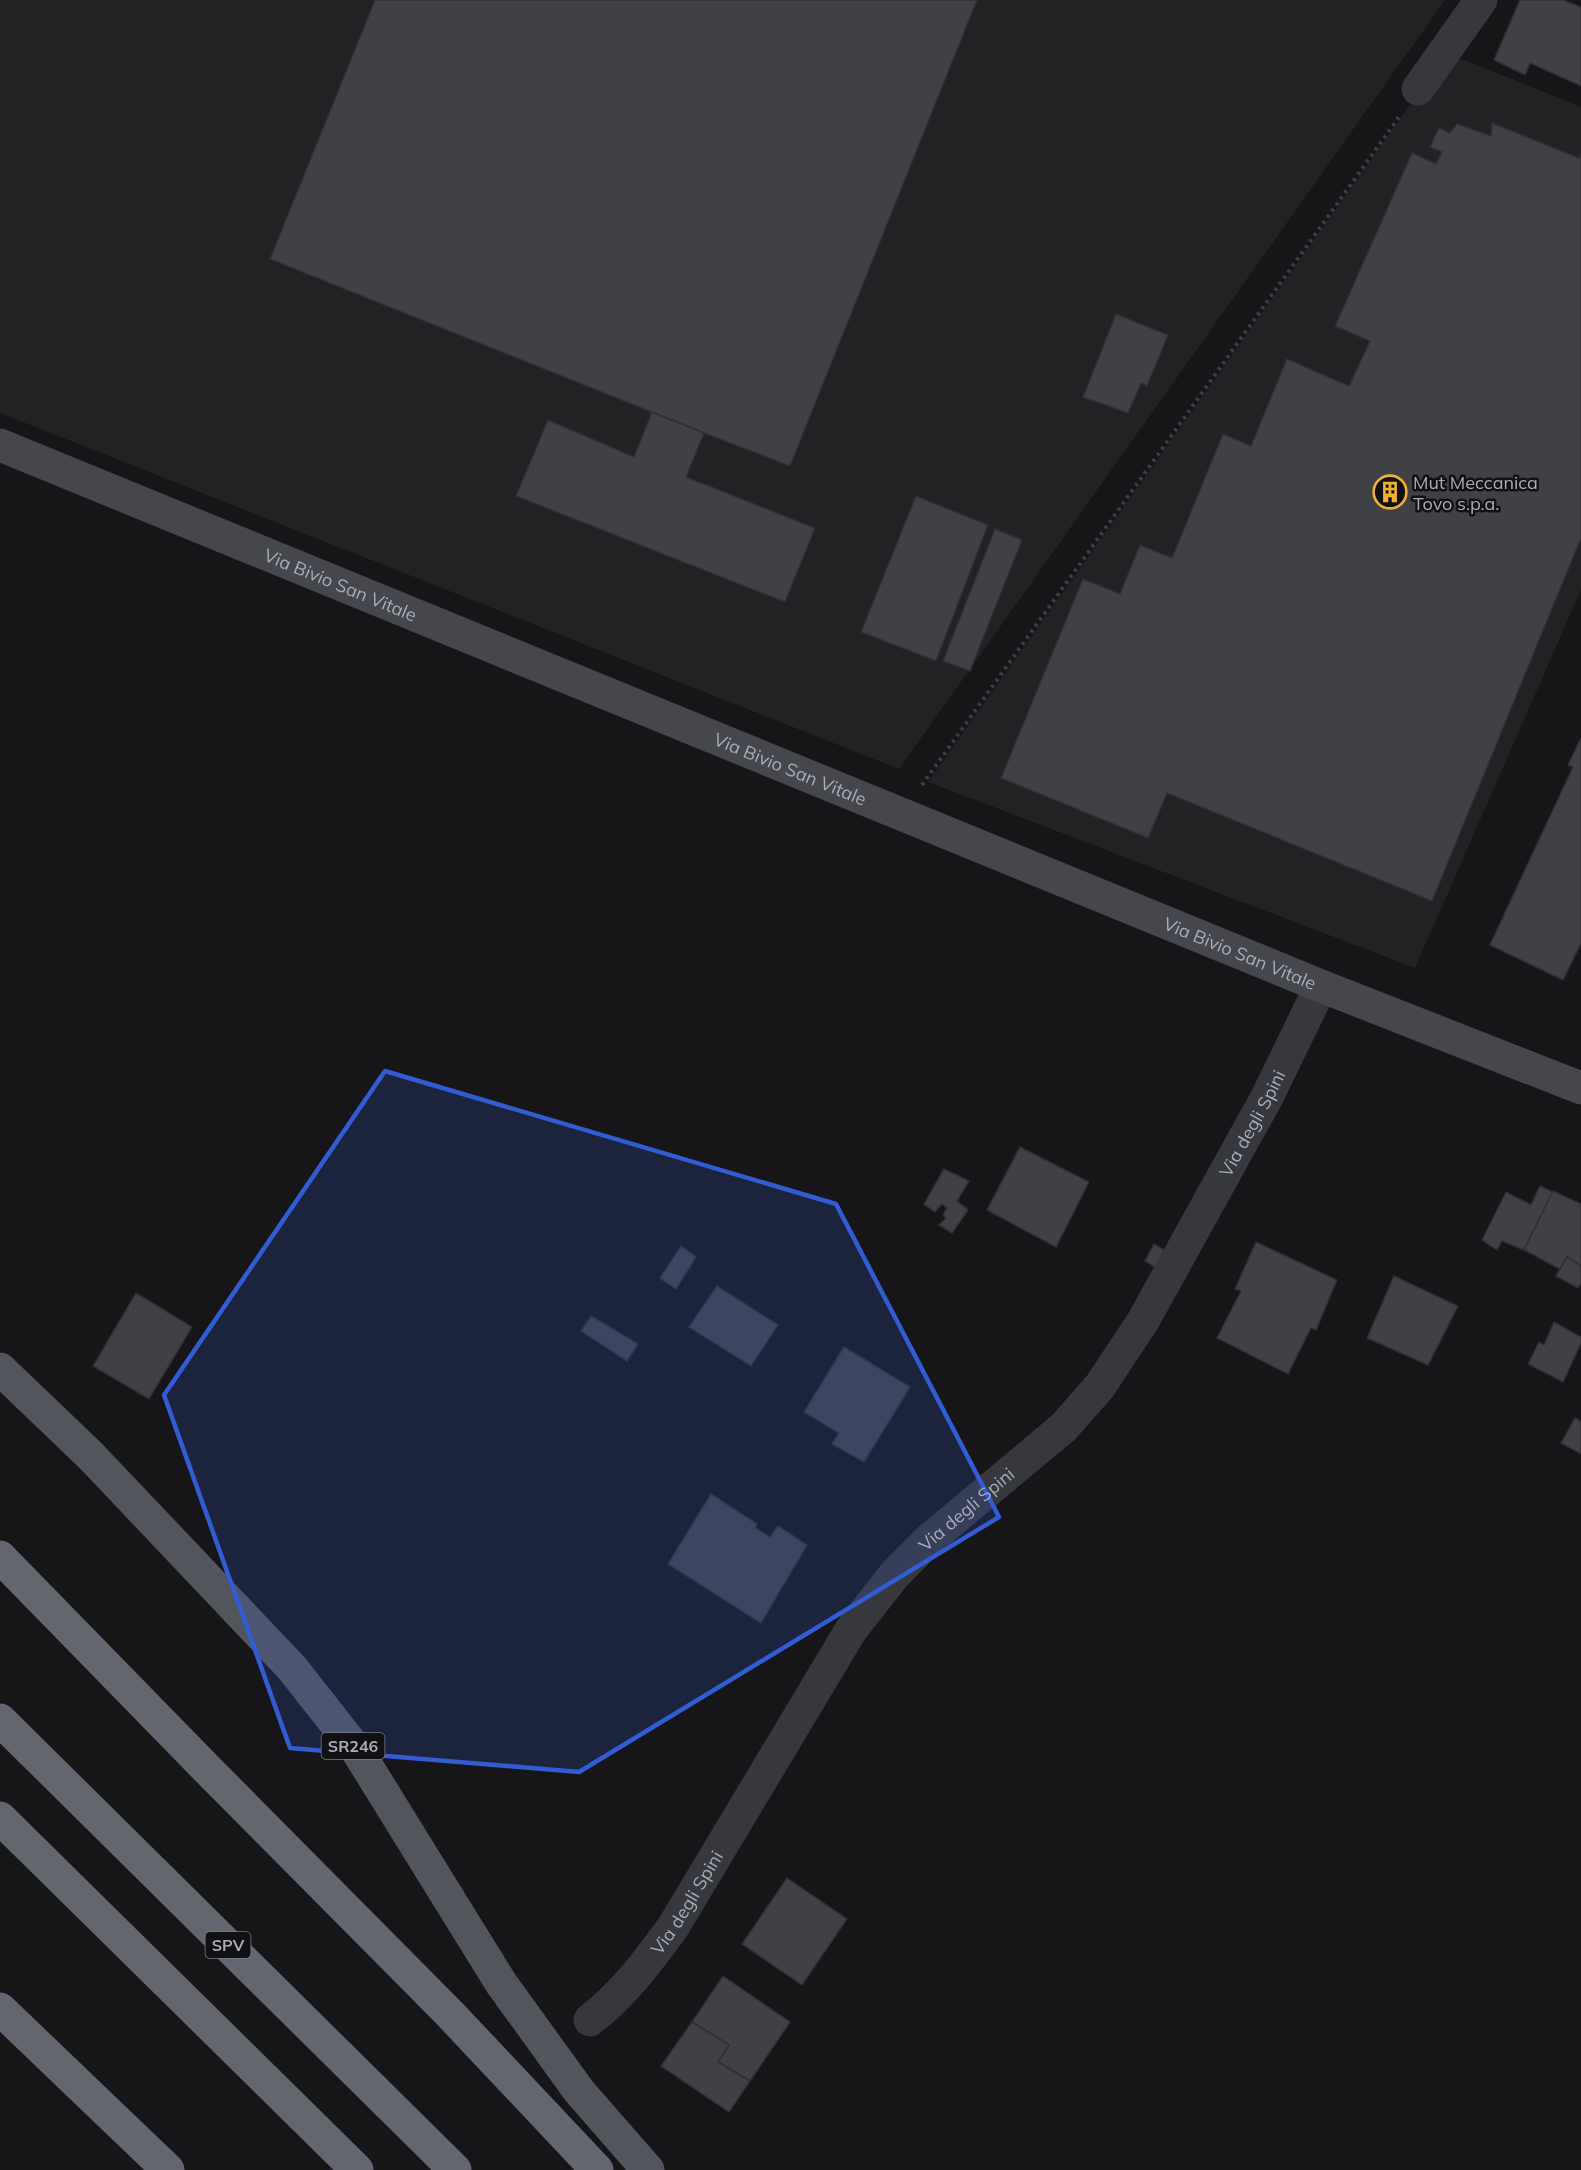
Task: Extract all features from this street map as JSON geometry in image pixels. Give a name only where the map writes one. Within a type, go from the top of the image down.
[{"type":"highway","points":[[0,1557],[450,2014],[597,2170]]},
{"type":"highway","name":"SPV","points":[[0,1720],[455,2170]]},
{"type":"highway","points":[[0,1818],[357,2170]]},
{"type":"highway","points":[[0,2009],[168,2170]]},
{"type":"main road","name":"Via Bivio San Vitale","points":[[0,446],[1321,986],[1581,1088]]},
{"type":"main road","name":"SR246","points":[[0,1369],[92,1456],[292,1668],[357,1752],[501,1983],[579,2091],[648,2170]]},
{"type":"street","points":[[1418,90],[1481,0]]},
{"type":"street","name":"Via degli Spini","points":[[590,2020],[619,1996],[647,1964],[673,1927],[720,1845],[851,1630],[895,1574],[930,1539],[1064,1427],[1101,1386],[1143,1321],[1267,1097],[1321,986]]},
{"type":"path","points":[[902,814],[1418,90]]},
{"type":"highlighted area","points":[[385,1071],[836,1204],[999,1517],[579,1772],[290,1748],[164,1395]]},
{"type":"shaded area","points":[[0,0],[1445,0],[899,769],[0,413]]},
{"type":"shaded area","name":"Mut Meccanica Tovo s.p.a.","points":[[1447,53],[1581,107],[1581,590],[1415,968],[928,782]]},
{"type":"building","points":[[375,0],[977,0],[790,466],[270,259]]},
{"type":"building","points":[[1520,0],[1563,0],[1581,7],[1581,86],[1530,63],[1525,75],[1494,60]]},
{"type":"building","name":"Mut Meccanica Tovo s.p.a.","points":[[1492,123],[1579,158],[1581,153],[1581,538],[1432,901],[1167,793],[1148,838],[1001,778],[1083,579],[1120,594],[1140,545],[1172,558],[1223,434],[1251,446],[1287,359],[1349,386],[1370,341],[1335,326],[1412,153],[1436,164],[1442,152],[1430,147],[1439,128],[1450,133],[1457,124],[1491,136]]},
{"type":"building","points":[[1116,314],[1168,335],[1147,386],[1141,383],[1128,413],[1083,397]]},
{"type":"building","points":[[652,412],[704,433],[686,477],[815,528],[785,602],[516,496],[548,420],[634,457]]},
{"type":"building","points":[[916,496],[988,525],[936,661],[861,632]]},
{"type":"building","points":[[995,529],[1022,540],[970,671],[943,661]]},
{"type":"building","points":[[1581,738],[1581,943],[1563,980],[1490,945],[1573,767],[1568,765]]},
{"type":"building","points":[[1020,1147],[1089,1182],[1056,1247],[987,1210]]},
{"type":"building","points":[[944,1169],[969,1181],[957,1201],[968,1210],[952,1233],[939,1225],[946,1218],[943,1215],[947,1208],[942,1204],[935,1212],[924,1204]]},
{"type":"building","points":[[1540,1186],[1553,1192],[1524,1250],[1502,1241],[1497,1250],[1482,1240],[1506,1192],[1531,1205]]},
{"type":"building","points":[[1553,1191],[1581,1204],[1581,1266],[1567,1257],[1560,1269],[1524,1250]]},
{"type":"building","points":[[1256,1242],[1337,1280],[1316,1330],[1311,1328],[1288,1374],[1217,1338],[1241,1291],[1235,1289]]},
{"type":"building","points":[[1154,1244],[1164,1250],[1156,1268],[1145,1261]]},
{"type":"building","points":[[681,1246],[696,1257],[676,1289],[660,1278]]},
{"type":"building","points":[[1567,1257],[1581,1266],[1581,1283],[1578,1288],[1556,1276]]},
{"type":"building","points":[[1394,1276],[1458,1306],[1428,1365],[1367,1338]]},
{"type":"building","points":[[717,1286],[778,1325],[751,1366],[689,1327]]},
{"type":"building","points":[[136,1293],[192,1327],[149,1399],[93,1366]]},
{"type":"building","points":[[591,1316],[638,1344],[627,1361],[581,1331]]},
{"type":"building","points":[[1554,1322],[1581,1337],[1581,1343],[1563,1382],[1528,1364],[1539,1342],[1544,1345]]},
{"type":"building","points":[[844,1347],[910,1387],[864,1462],[832,1444],[839,1433],[804,1412]]},
{"type":"building","points":[[1575,1418],[1581,1421],[1581,1454],[1561,1443]]},
{"type":"building","points":[[711,1494],[757,1524],[755,1528],[770,1537],[778,1526],[807,1545],[761,1623],[668,1564]]},
{"type":"building","points":[[787,1878],[847,1919],[802,1985],[742,1944]]},
{"type":"building","points":[[723,1976],[790,2022],[750,2081],[718,2062],[729,2045],[692,2022]]},
{"type":"building","points":[[692,2022],[729,2045],[718,2062],[750,2081],[729,2112],[661,2066]]},
{"type":"place","name":"Mut Meccanica Tovo s.p.a.","points":[[1390,492]]}]
